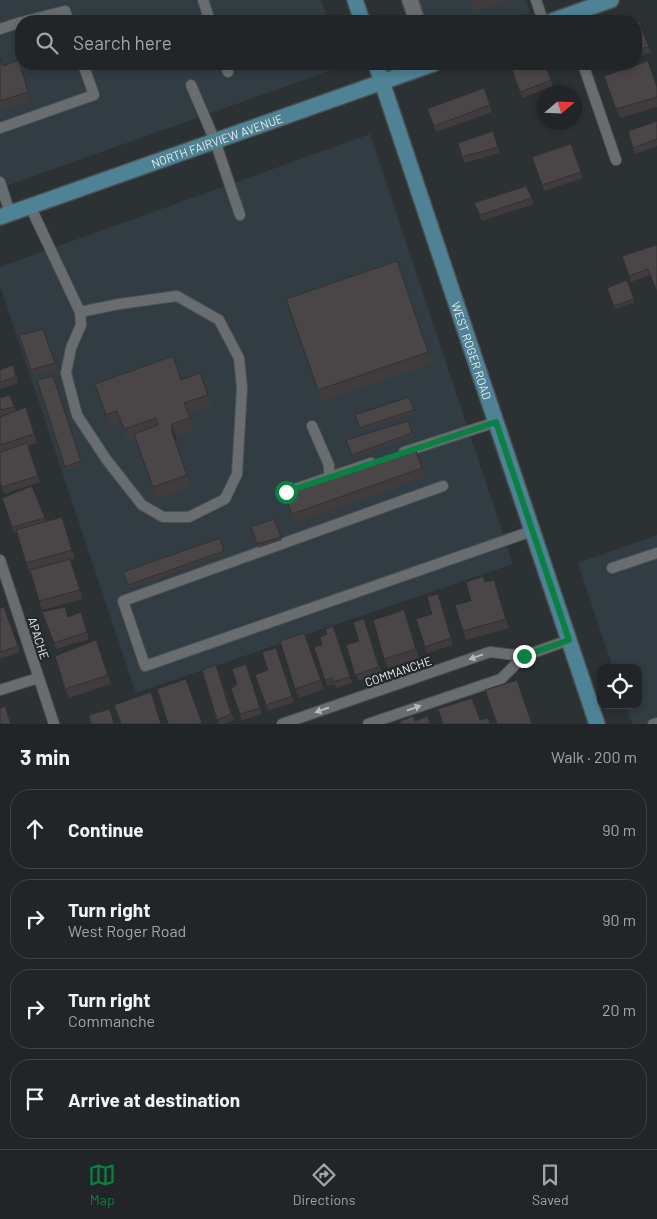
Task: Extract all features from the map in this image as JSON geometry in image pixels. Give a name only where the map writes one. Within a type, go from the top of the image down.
[{"type":"street","points":[[355,0],[360,15]]},
{"type":"street","points":[[410,0],[415,15]]},
{"type":"street","points":[[574,15],[611,0]]},
{"type":"street","name":"WEST ROGER ROAD","points":[[378,70],[597,724]]},
{"type":"street","name":"NORTH FAIRVIEW AVENUE","points":[[5,215],[415,70]]},
{"type":"lane","points":[[203,0],[208,15]]},
{"type":"lane","points":[[536,0],[541,15]]},
{"type":"lane","points":[[49,15],[65,11],[66,15]]},
{"type":"lane","points":[[0,29],[15,24]]},
{"type":"lane","points":[[0,128],[94,95],[85,70]]},
{"type":"lane","points":[[585,70],[616,160]]},
{"type":"lane","points":[[191,85],[215,142],[240,215]]},
{"type":"lane","points":[[0,182],[5,215]]},
{"type":"lane","points":[[30,206],[80,312],[81,325],[71,348],[66,373],[77,415],[142,505],[163,517],[190,516],[225,499],[237,474],[242,388],[239,358],[218,320],[177,296],[119,304],[80,312]]},
{"type":"lane","points":[[286,492],[496,422]]},
{"type":"lane","points":[[312,426],[329,465],[329,478]]},
{"type":"lane","points":[[443,486],[123,601],[145,666],[532,531]]},
{"type":"lane","points":[[612,568],[657,553]]},
{"type":"lane","name":"APACHE","points":[[0,560],[54,724]]},
{"type":"lane","name":"COMMANCHE","points":[[368,724],[501,679],[524,656],[569,640]]},
{"type":"lane","name":"COMMANCHE","points":[[282,724],[490,652],[524,656]]},
{"type":"lane","points":[[0,690],[38,678]]},
{"type":"lane","points":[[653,724],[657,723]]},
{"type":"shaded area","points":[[0,0],[321,0],[326,15],[15,15],[15,70],[332,70],[0,188]]},
{"type":"shaded area","points":[[419,0],[526,0],[530,13],[524,15],[424,15]]},
{"type":"shaded area","points":[[370,134],[513,564],[136,693],[0,285],[0,267]]},
{"type":"shaded area","points":[[657,535],[657,724],[632,724],[626,709],[642,709],[642,664],[612,664],[578,563]]},
{"type":"building","points":[[642,29],[649,47],[642,49]]},
{"type":"building","points":[[0,58],[3,66],[15,62],[15,70],[22,70],[28,92],[0,101]]},
{"type":"building","points":[[648,61],[657,87],[657,97],[616,109],[604,76],[622,70],[642,70],[642,63]]},
{"type":"building","points":[[512,70],[547,70],[551,80],[520,92]]},
{"type":"building","points":[[484,88],[490,105],[434,126],[427,109]]},
{"type":"building","points":[[657,121],[657,139],[633,148],[628,131]]},
{"type":"building","points":[[493,131],[498,147],[462,157],[458,143]]},
{"type":"building","points":[[571,144],[581,172],[542,185],[532,157]]},
{"type":"building","points":[[526,186],[532,198],[480,215],[474,203]]},
{"type":"building","points":[[657,245],[657,292],[648,269],[629,276],[622,256]]},
{"type":"building","points":[[397,261],[428,352],[318,390],[286,299]]},
{"type":"building","points":[[627,280],[634,299],[614,306],[607,288]]},
{"type":"building","points":[[43,329],[55,363],[31,370],[19,335]]},
{"type":"building","points":[[173,356],[181,380],[200,373],[208,395],[184,403],[190,418],[172,424],[172,432],[187,475],[153,487],[134,434],[158,425],[156,418],[124,429],[117,411],[106,415],[95,384]]},
{"type":"building","points":[[13,365],[16,377],[0,382],[0,370]]},
{"type":"building","points":[[53,376],[81,461],[65,467],[37,380]]},
{"type":"building","points":[[10,395],[14,407],[0,410],[0,398]]},
{"type":"building","points":[[409,397],[414,410],[360,428],[355,415]]},
{"type":"building","points":[[26,407],[34,434],[0,445],[0,417]]},
{"type":"building","points":[[408,421],[412,433],[352,455],[346,440]]},
{"type":"building","points":[[27,443],[38,476],[2,487],[0,482],[0,452]]},
{"type":"building","points":[[415,448],[422,468],[292,514],[284,494]]},
{"type":"building","points":[[32,486],[45,518],[12,527],[2,498]]},
{"type":"building","points":[[62,517],[72,550],[26,563],[16,530]]},
{"type":"building","points":[[274,519],[281,537],[257,544],[251,527]]},
{"type":"building","points":[[220,538],[224,551],[128,585],[123,572]]},
{"type":"building","points":[[70,559],[80,590],[39,601],[30,570]]},
{"type":"building","points":[[483,576],[485,582],[494,580],[506,619],[463,631],[455,605],[471,601],[466,582]]},
{"type":"building","points":[[438,594],[451,638],[425,647],[416,619],[432,614],[427,597]]},
{"type":"building","points":[[4,607],[18,646],[0,652],[0,608]]},
{"type":"building","points":[[65,607],[68,617],[81,612],[87,632],[54,643],[42,612]]},
{"type":"building","points":[[404,610],[416,649],[384,659],[373,620]]},
{"type":"building","points":[[364,619],[379,667],[355,675],[346,645],[359,641],[353,622]]},
{"type":"building","points":[[333,626],[350,677],[333,682],[332,678],[325,680],[314,647],[322,645],[320,637],[327,634],[325,629]]},
{"type":"building","points":[[304,633],[321,680],[295,689],[280,641]]},
{"type":"building","points":[[96,640],[108,675],[65,689],[55,656]]},
{"type":"building","points":[[276,648],[292,696],[266,705],[255,675],[268,670],[262,652]]},
{"type":"building","points":[[246,664],[260,708],[240,714],[231,689],[237,684],[232,669]]},
{"type":"building","points":[[216,665],[231,714],[217,720],[202,670]]},
{"type":"building","points":[[186,679],[202,723],[168,724],[157,689]]},
{"type":"building","points":[[517,680],[532,724],[497,724],[485,690]]},
{"type":"building","points":[[151,692],[161,724],[121,724],[114,705]]},
{"type":"building","points":[[472,698],[480,720],[488,718],[490,724],[443,724],[438,709]]},
{"type":"building","points":[[5,706],[11,724],[0,724],[0,708]]},
{"type":"building","points":[[110,709],[114,724],[91,724],[89,715]]},
{"type":"building","points":[[413,716],[415,721],[428,716],[430,724],[401,724],[400,721]]},
{"type":"route","points":[[286,492],[496,422],[569,640],[524,656]]}]
